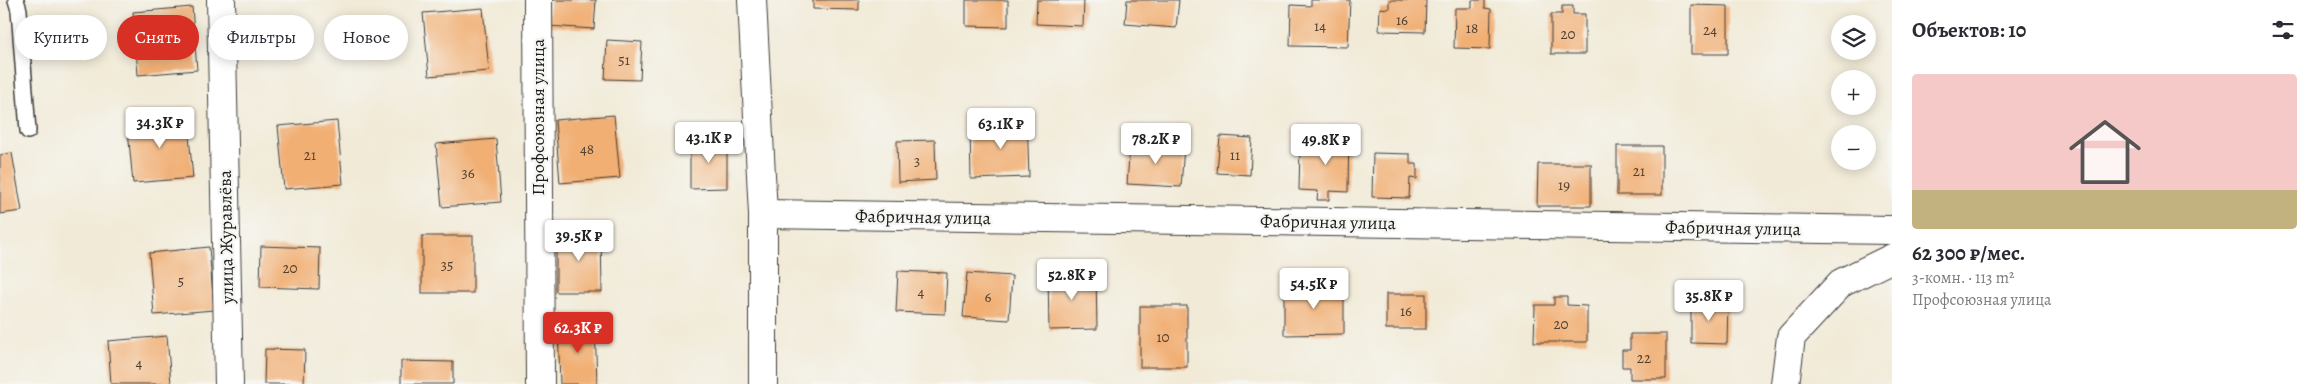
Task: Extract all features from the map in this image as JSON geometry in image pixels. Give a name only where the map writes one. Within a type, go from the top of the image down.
[{"type":"street","name":"улица Журавлёва","points":[[221,0],[229,384]]},
{"type":"street","name":"Профсоюзная улица","points":[[538,0],[540,384]]},
{"type":"street","points":[[752,0],[763,214],[763,384]]},
{"type":"street","name":"Фабричная улица","points":[[763,214],[1892,230]]},
{"type":"street","points":[[1785,384],[1792,337],[1841,283],[1892,258]]},
{"type":"lane","points":[[16,0],[19,10],[28,131]]},
{"type":"building","points":[[550,0],[596,0],[594,29],[548,26]]},
{"type":"building","points":[[813,0],[859,0],[859,10],[813,9]]},
{"type":"building","points":[[966,0],[1008,0],[1008,27],[966,26]]},
{"type":"building","points":[[1037,0],[1084,0],[1083,26],[1036,24]]},
{"type":"building","points":[[1127,0],[1179,0],[1176,28],[1125,24]]},
{"type":"building","points":[[1311,0],[1350,0],[1348,47],[1290,46],[1291,5],[1311,6]]},
{"type":"building","points":[[1389,0],[1426,0],[1425,32],[1379,31],[1380,8],[1389,9]]},
{"type":"building","points":[[1472,0],[1485,0],[1485,8],[1491,9],[1490,49],[1454,48],[1455,8],[1472,8]]},
{"type":"building","points":[[1691,5],[1728,6],[1728,54],[1691,54]]},
{"type":"building","points":[[1562,6],[1573,6],[1573,14],[1585,14],[1585,54],[1551,54],[1551,14],[1562,14]]},
{"type":"building","points":[[192,7],[193,15],[133,15],[133,12]]},
{"type":"building","points":[[483,8],[489,71],[429,76],[423,13]]},
{"type":"building","points":[[607,40],[642,42],[640,80],[605,79]]},
{"type":"building","points":[[137,60],[196,60],[197,70],[138,75]]},
{"type":"building","points":[[187,115],[193,178],[133,183],[127,120]]},
{"type":"building","points":[[614,115],[620,178],[560,183],[555,120]]},
{"type":"building","points":[[1027,115],[1029,177],[971,179],[970,130],[1000,129],[1004,116]]},
{"type":"building","points":[[337,121],[343,184],[284,189],[278,126]]},
{"type":"building","points":[[1332,126],[1349,127],[1348,192],[1329,191],[1329,200],[1317,200],[1318,191],[1299,190],[1300,146],[1331,147]]},
{"type":"building","points":[[1220,136],[1252,138],[1250,175],[1217,173]]},
{"type":"building","points":[[496,139],[501,202],[442,207],[436,144]]},
{"type":"building","points":[[727,139],[727,188],[690,189],[690,140]]},
{"type":"building","points":[[935,140],[936,180],[898,182],[897,141]]},
{"type":"building","points":[[1130,143],[1184,146],[1181,187],[1127,184]]},
{"type":"building","points":[[1617,146],[1662,146],[1662,195],[1617,195]]},
{"type":"building","points":[[12,153],[22,211],[0,214],[0,155]]},
{"type":"building","points":[[1373,153],[1410,154],[1410,164],[1417,164],[1417,179],[1410,178],[1409,198],[1372,197]]},
{"type":"building","points":[[1538,164],[1591,164],[1591,206],[1537,206]]},
{"type":"building","points":[[601,232],[602,292],[556,292],[556,233]]},
{"type":"building","points":[[422,236],[473,236],[473,293],[422,293]]},
{"type":"building","points":[[261,246],[320,248],[319,289],[260,287]]},
{"type":"building","points":[[209,247],[214,310],[154,315],[149,253]]},
{"type":"building","points":[[898,271],[947,273],[945,314],[896,312]]},
{"type":"building","points":[[1048,272],[1096,272],[1097,329],[1049,330]]},
{"type":"building","points":[[967,273],[1012,276],[1009,320],[963,317]]},
{"type":"building","points":[[1344,284],[1344,334],[1284,335],[1284,286]]},
{"type":"building","points":[[1386,294],[1426,294],[1426,329],[1386,329]]},
{"type":"building","points":[[1554,297],[1567,297],[1567,305],[1587,306],[1587,342],[1534,342],[1535,305],[1554,305]]},
{"type":"building","points":[[1691,300],[1728,301],[1727,344],[1691,343]]},
{"type":"building","points":[[1140,306],[1187,306],[1187,367],[1140,367]]},
{"type":"building","points":[[595,323],[597,384],[560,384],[558,325]]},
{"type":"building","points":[[1630,334],[1666,334],[1666,379],[1630,379],[1630,367],[1622,367],[1622,350],[1630,350]]},
{"type":"building","points":[[167,336],[171,384],[111,384],[108,341]]},
{"type":"building","points":[[265,349],[305,350],[304,384],[264,384]]},
{"type":"building","points":[[401,361],[453,362],[453,384],[401,384]]}]
